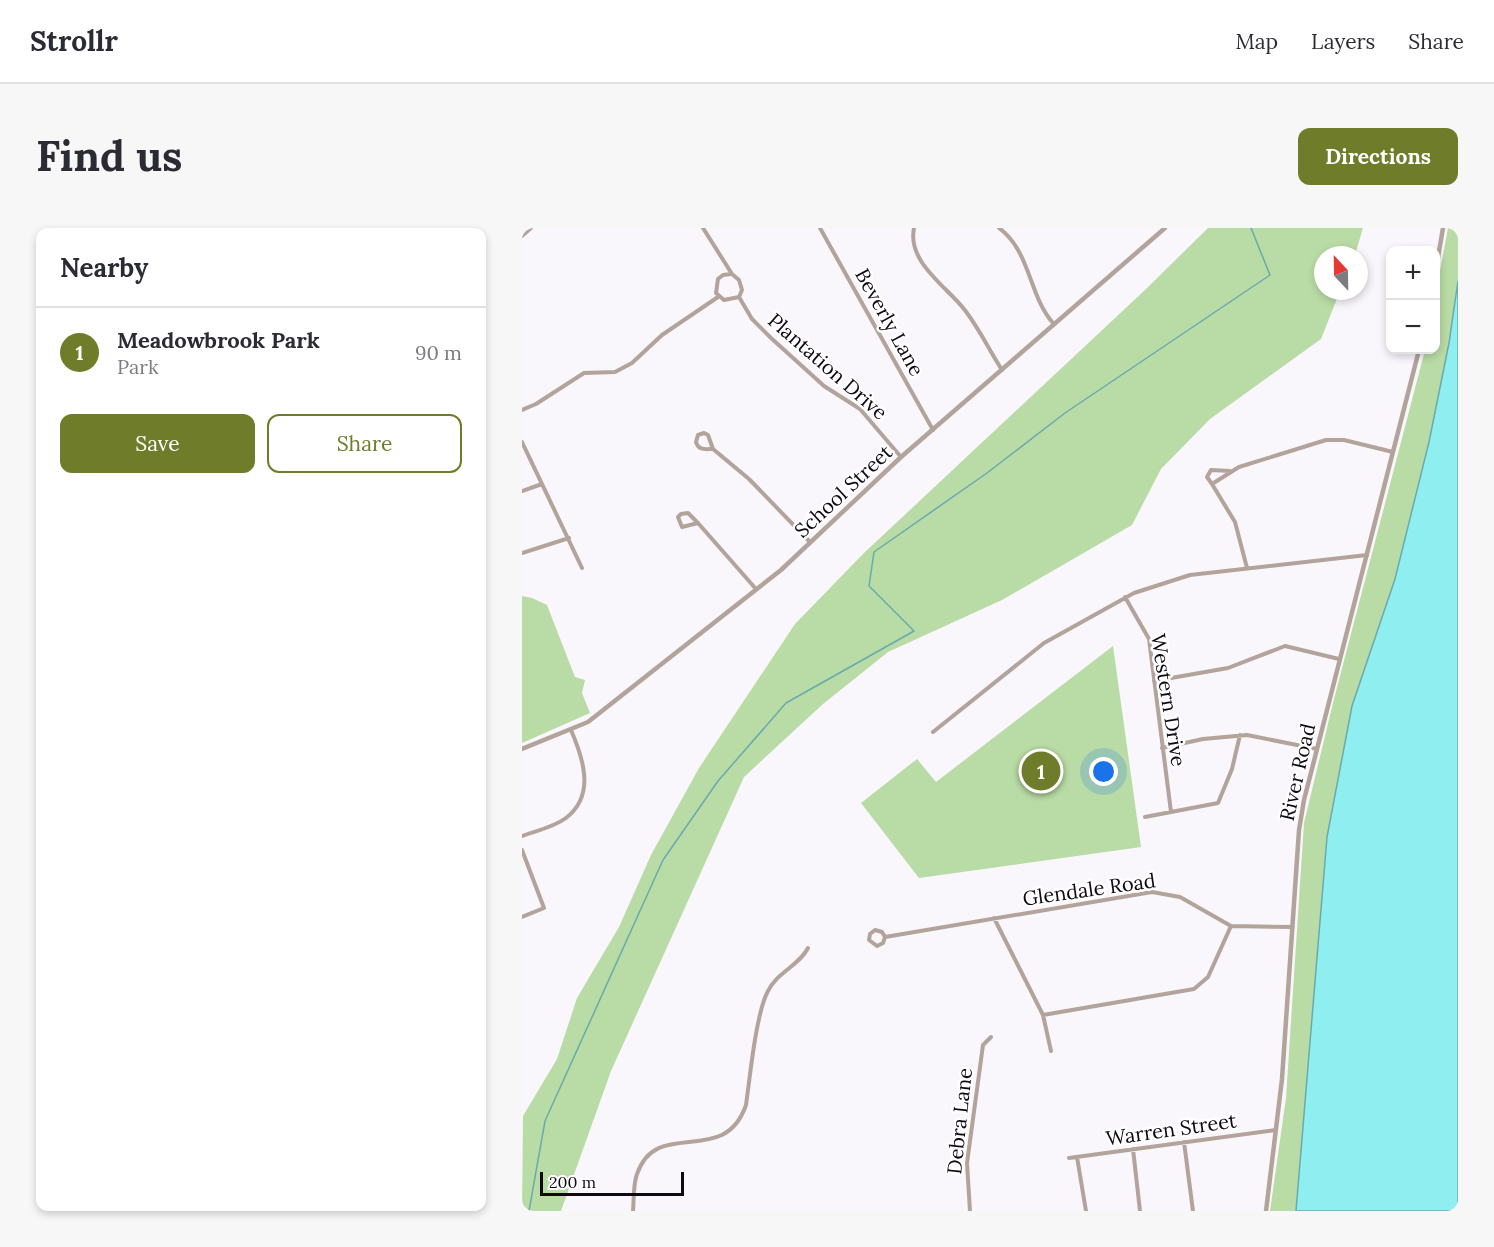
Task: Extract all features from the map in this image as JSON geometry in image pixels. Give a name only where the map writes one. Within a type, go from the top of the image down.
[{"type":"street","points":[[522,236],[531,228]]},
{"type":"street","points":[[703,228],[732,274],[741,283],[739,297],[727,300],[718,297]]},
{"type":"street","name":"Beverly Lane","points":[[820,228],[933,430]]},
{"type":"street","points":[[914,228],[913,235],[920,260],[965,310],[1002,370]]},
{"type":"street","points":[[999,228],[1012,238],[1019,249],[1032,280],[1036,298],[1053,323]]},
{"type":"street","name":"School Street","points":[[522,749],[571,730],[616,703],[756,589],[901,457],[1165,228]]},
{"type":"street","points":[[1440,246],[1443,228]]},
{"type":"street","points":[[718,297],[716,282],[723,275],[732,274]]},
{"type":"street","points":[[522,410],[536,404],[584,373],[615,372],[632,363],[662,335],[718,297]]},
{"type":"street","name":"Plantation Drive","points":[[739,297],[752,319],[771,338],[825,386],[863,412],[901,457]]},
{"type":"street","name":"River Road","points":[[1266,1211],[1276,1130],[1299,830],[1339,659],[1418,354]]},
{"type":"street","points":[[713,449],[705,450],[699,447],[696,442],[698,435],[704,433],[708,435],[713,449],[749,479],[810,542]]},
{"type":"street","points":[[1212,484],[1230,471],[1329,440],[1361,443],[1394,452]]},
{"type":"street","points":[[522,442],[582,568]]},
{"type":"street","points":[[1230,471],[1211,470],[1207,477],[1235,522],[1247,568]]},
{"type":"street","points":[[522,491],[542,484]]},
{"type":"street","points":[[698,523],[682,526],[678,518],[681,514],[688,513],[698,523],[756,589]]},
{"type":"street","points":[[522,553],[569,538]]},
{"type":"street","points":[[933,732],[1035,650],[1125,597],[1180,577],[1367,555]]},
{"type":"street","name":"Western Drive","points":[[1125,597],[1149,639],[1171,812]]},
{"type":"street","points":[[1154,681],[1227,668],[1285,646],[1339,659]]},
{"type":"street","points":[[522,836],[566,818],[581,795],[585,770],[571,730]]},
{"type":"street","points":[[1145,817],[1218,803],[1232,769],[1240,735]]},
{"type":"street","points":[[1162,748],[1240,735],[1317,749]]},
{"type":"street","points":[[522,850],[544,908],[522,917]]},
{"type":"street","name":"Glendale Road","points":[[885,937],[1160,892],[1187,900],[1231,926],[1292,927]]},
{"type":"street","points":[[994,918],[1044,1015],[1051,1051]]},
{"type":"street","points":[[1044,1015],[1194,989],[1208,977],[1231,926]]},
{"type":"street","name":"Glendale Road","points":[[874,931],[880,931],[885,937],[883,944],[878,946],[869,941],[869,936],[874,931]]},
{"type":"street","points":[[633,1211],[637,1174],[648,1156],[666,1145],[704,1142],[719,1137],[740,1118],[746,1105],[765,998],[776,980],[799,960],[808,948]]},
{"type":"street","name":"Debra Lane","points":[[970,1211],[966,1163],[982,1045],[991,1037]]},
{"type":"street","name":"Warren Street","points":[[1069,1158],[1276,1130]]},
{"type":"street","points":[[1184,1142],[1193,1211]]},
{"type":"street","points":[[1132,1149],[1140,1211]]},
{"type":"street","points":[[1077,1157],[1086,1211]]},
{"type":"green space","points":[[1208,228],[1363,228],[1358,246],[1314,246],[1314,300],[1336,300],[1321,339],[1210,419],[1161,469],[1132,525],[1002,600],[888,652],[823,704],[744,777],[611,1071],[561,1211],[522,1211],[523,1116],[557,1059],[577,998],[619,927],[651,855],[699,768],[795,624],[864,553],[1145,290]]},
{"type":"green space","points":[[1448,228],[1458,228],[1458,281],[1449,343],[1429,442],[1395,579],[1352,706],[1296,1211],[1270,1211],[1286,1098],[1304,823],[1424,354],[1440,354],[1440,271]]},
{"type":"green space","points":[[522,596],[547,605],[575,677],[585,680],[582,693],[590,713],[522,743]]},
{"type":"green space","points":[[1113,646],[1141,847],[919,878],[861,803],[917,759],[936,782]]},
{"type":"water","points":[[1458,281],[1458,1211],[1296,1211],[1327,837],[1352,706],[1395,579],[1429,442],[1449,343]]},
{"type":"waterway","points":[[529,1211],[545,1121],[663,860],[718,781],[786,703],[914,631],[869,586],[874,552],[987,473],[1065,413],[1270,275],[1251,228]]},
{"type":"place","name":"Meadowbrook Park","points":[[1041,771]]}]
